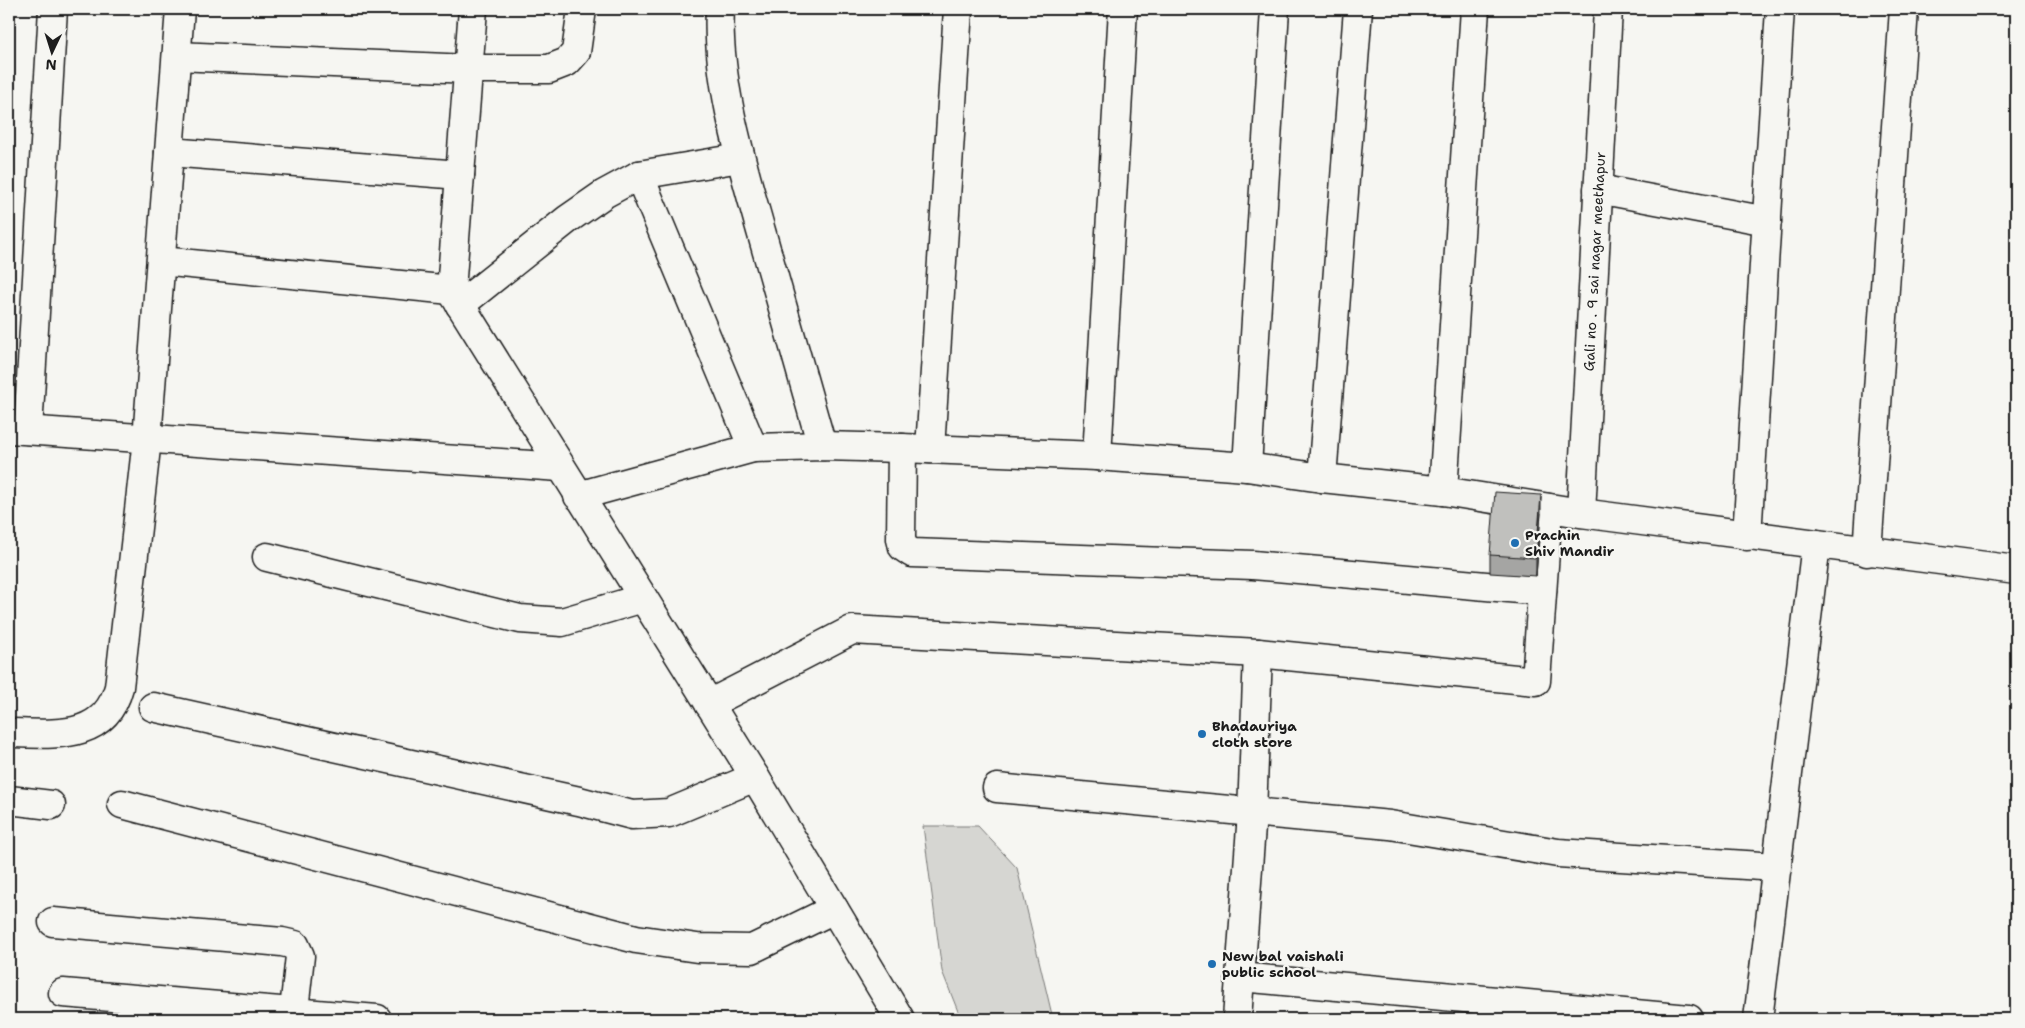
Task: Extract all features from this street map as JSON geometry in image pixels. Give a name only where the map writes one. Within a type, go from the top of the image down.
[{"type":"street","points":[[53,9],[18,430],[560,467]]},
{"type":"street","points":[[11,733],[75,731],[99,722],[115,703],[124,651],[147,439],[180,9]]},
{"type":"street","points":[[474,9],[460,174],[455,297],[755,777],[900,1019]]},
{"type":"street","points":[[177,56],[468,69],[549,69],[567,62],[576,52],[582,9]]},
{"type":"street","points":[[720,9],[719,26],[726,87],[740,158],[822,446]]},
{"type":"street","points":[[930,449],[958,9]]},
{"type":"street","points":[[1097,456],[1123,9]]},
{"type":"street","points":[[1248,467],[1275,9]]},
{"type":"street","points":[[1322,478],[1358,9]]},
{"type":"street","points":[[1443,491],[1475,9]]},
{"type":"street","name":"Gali no . 9 sai nagar meethapur","points":[[1581,514],[1608,9]]},
{"type":"street","points":[[1747,536],[1780,9]]},
{"type":"street","points":[[1867,552],[1904,9]]},
{"type":"street","points":[[169,152],[460,174]]},
{"type":"street","points":[[161,261],[455,297],[604,194],[640,175],[740,158]]},
{"type":"street","points":[[640,175],[753,448]]},
{"type":"street","points":[[1598,189],[1766,221]]},
{"type":"street","points":[[578,496],[753,448],[822,446],[1097,456],[1248,467],[1322,478],[1443,491],[1581,514],[2016,570]]},
{"type":"street","points":[[902,448],[901,539],[903,547],[912,553],[1253,565],[1542,591]]},
{"type":"street","points":[[709,704],[852,630],[1258,653],[1536,681],[1548,508]]},
{"type":"street","points":[[1758,1019],[1816,544]]},
{"type":"street","points":[[267,557],[520,619],[562,622],[643,598]]},
{"type":"street","points":[[1237,1019],[1252,813],[1258,653]]},
{"type":"street","points":[[153,707],[579,801],[632,815],[669,813],[755,777]]},
{"type":"street","points":[[997,788],[1390,825],[1558,853],[1777,867]]},
{"type":"street","points":[[9,800],[51,804]]},
{"type":"street","points":[[122,804],[636,939],[697,948],[752,949],[834,909]]},
{"type":"street","points":[[53,922],[282,942],[295,945],[300,956],[293,1015]]},
{"type":"street","points":[[1240,977],[1689,1019]]},
{"type":"street","points":[[63,994],[293,1015],[377,1019]]},
{"type":"shaded area","points":[[923,826],[978,826],[1017,868],[1053,1019],[961,1019],[942,971]]},
{"type":"building","name":"Prachin Shiv Mandir","points":[[1495,492],[1541,495],[1536,558],[1490,555]]},
{"type":"place","name":"Prachin Shiv Mandir","points":[[1515,543]]},
{"type":"place","name":"Bhadauriya cloth store","points":[[1202,734]]},
{"type":"place","name":"New bal vaishali public school","points":[[1212,964]]}]
